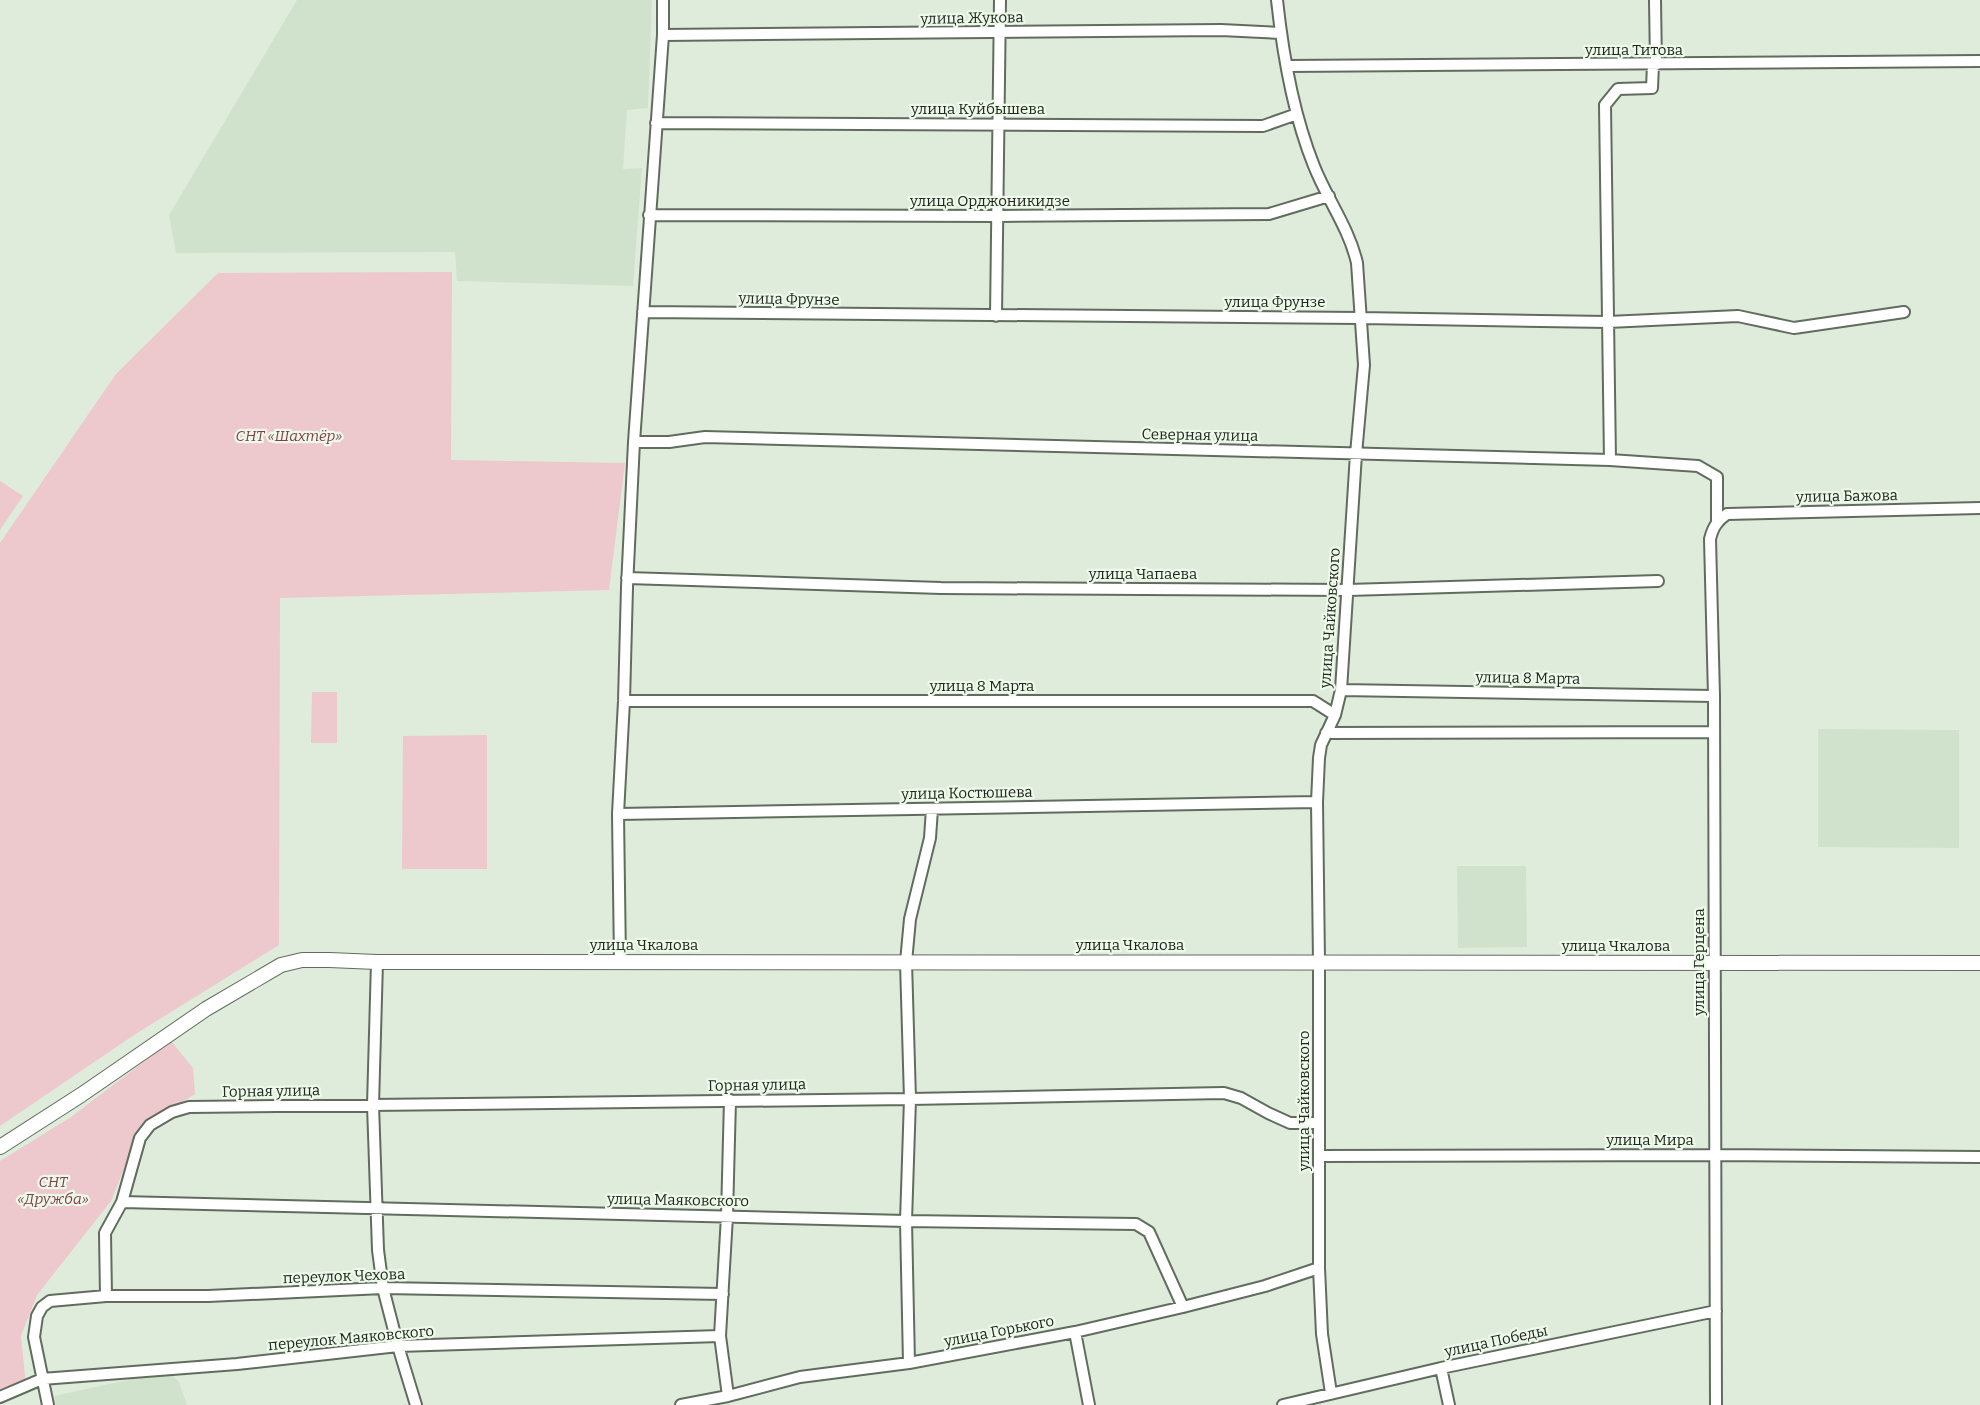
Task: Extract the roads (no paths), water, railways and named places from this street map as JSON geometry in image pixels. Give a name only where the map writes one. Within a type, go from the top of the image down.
[{"type":"main road","name":"улица Чкалова","points":[[0,1146],[81,1095],[206,1009],[281,965],[302,960],[377,962],[1980,963]]},
{"type":"street","points":[[620,961],[618,814],[627,579],[649,215],[663,35],[663,0]]},
{"type":"street","points":[[996,316],[1000,0]]},
{"type":"street","name":"улица Чайковского","points":[[1277,0],[1297,114],[1314,167],[1354,248],[1364,364],[1341,690],[1335,715],[1326,733],[1319,758],[1317,802],[1320,962],[1319,1268],[1322,1334],[1331,1392]]},
{"type":"street","points":[[1610,460],[1605,105],[1618,89],[1652,88],[1655,0]]},
{"type":"street","name":"улица Жукова","points":[[663,35],[1221,30],[1281,33]]},
{"type":"street","name":"улица Титова","points":[[1287,66],[1980,61]]},
{"type":"street","name":"улица Куйбышева","points":[[656,123],[1263,126],[1297,114]]},
{"type":"street","name":"улица Орджоникидзе","points":[[649,215],[998,216],[1269,213],[1329,196]]},
{"type":"street","name":"улица Фрунзе","points":[[644,312],[1608,322],[1738,316],[1794,328],[1904,312]]},
{"type":"street","name":"Северная улица","points":[[634,442],[669,442],[705,437],[1610,460],[1698,466],[1717,477],[1717,521]]},
{"type":"street","name":"улица Бажова","points":[[1717,521],[1727,514],[1980,508]]},
{"type":"street","name":"улица Герцена","points":[[1716,1405],[1714,696],[1710,539],[1717,521]]},
{"type":"street","name":"улица Чапаева","points":[[627,579],[941,588],[1348,590],[1658,581]]},
{"type":"street","name":"улица 8 Марта","points":[[1341,690],[1714,696]]},
{"type":"street","name":"улица 8 Марта","points":[[624,700],[1313,701],[1335,715]]},
{"type":"street","points":[[1326,733],[1714,732]]},
{"type":"street","name":"улица Костюшева","points":[[618,814],[1317,802]]},
{"type":"street","points":[[909,1363],[906,1221],[910,1099],[906,962],[910,919],[930,838],[932,809]]},
{"type":"street","points":[[377,962],[373,1105],[378,1250],[383,1288],[416,1405]]},
{"type":"street","name":"Горная улица","points":[[122,1202],[140,1138],[150,1125],[172,1112],[189,1107],[1224,1093],[1241,1098],[1290,1123],[1318,1123]]},
{"type":"street","points":[[728,1396],[720,1336],[727,1216],[730,1100]]},
{"type":"street","name":"улица Мира","points":[[1320,1156],[1980,1157]]},
{"type":"street","points":[[106,1296],[105,1233],[122,1202]]},
{"type":"street","name":"улица Маяковского","points":[[122,1202],[906,1221],[1136,1224],[1149,1232],[1183,1307]]},
{"type":"street","name":"улица Горького","points":[[681,1405],[728,1396],[800,1377],[909,1363],[1075,1332],[1265,1286],[1319,1268]]},
{"type":"street","name":"переулок Чехова","points":[[48,1405],[34,1337],[37,1316],[42,1307],[50,1301],[106,1296],[208,1296],[383,1288],[723,1294]]},
{"type":"street","name":"улица Победы","points":[[1283,1405],[1331,1392],[1716,1311]]},
{"type":"street","points":[[1075,1332],[1089,1405]]},
{"type":"street","name":"переулок Маяковского","points":[[0,1396],[42,1379],[237,1364],[398,1346],[720,1336]]},
{"type":"street","points":[[1442,1368],[1449,1405]]},
{"type":"park label","name":"СНТ «Шахтёр»","points":[[289,436]]},
{"type":"park label","name":"СНТ «Дружба»","points":[[53,1190]]}]
